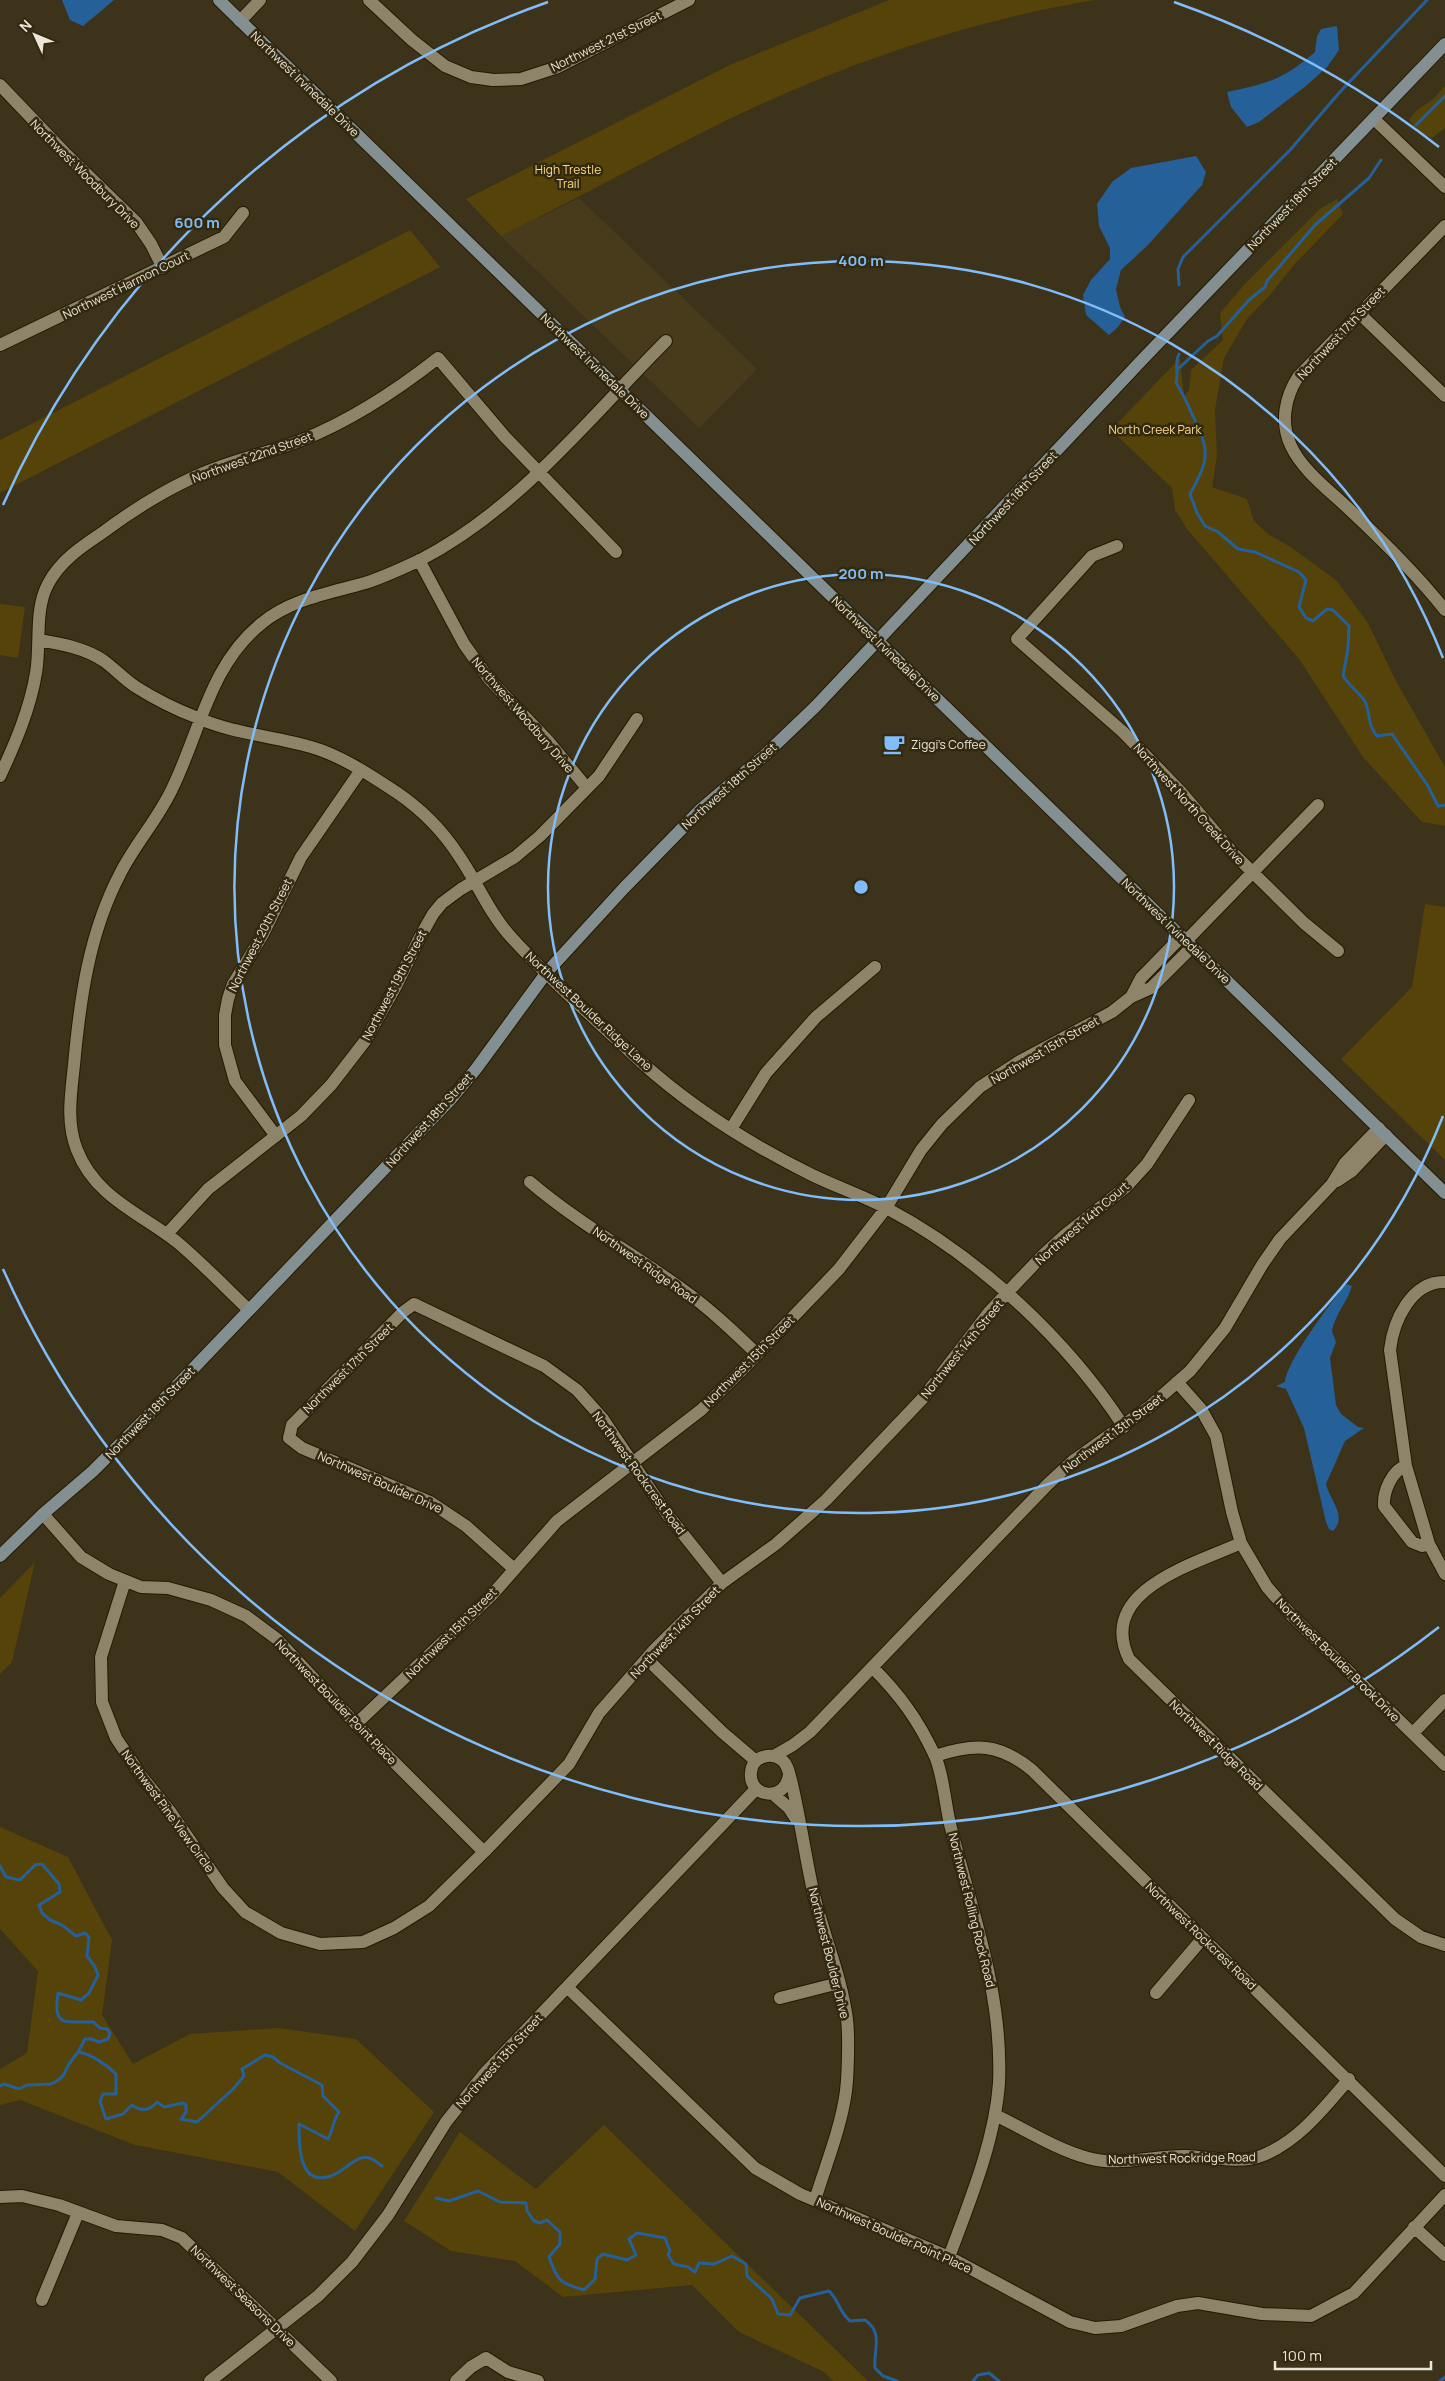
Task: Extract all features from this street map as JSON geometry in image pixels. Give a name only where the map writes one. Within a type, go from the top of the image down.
[{"type":"main road","name":"Northwest Irvinedale Drive","points":[[219,0],[1445,1192]]},
{"type":"main road","name":"Northwest 18th Street","points":[[0,1556],[118,1446],[452,1098],[547,972],[701,809],[766,754],[877,641],[1141,361],[1445,44]]},
{"type":"street","points":[[240,21],[260,0]]},
{"type":"street","name":"Northwest 21st Street","points":[[369,0],[423,49],[445,66],[471,77],[493,80],[521,79],[558,67],[689,0]]},
{"type":"street","name":"Northwest Woodbury Drive","points":[[2,91],[136,222],[151,244],[162,268]]},
{"type":"street","points":[[1374,119],[1445,187]]},
{"type":"street","name":"Northwest Harmon Court","points":[[0,345],[224,237],[243,213]]},
{"type":"street","name":"Northwest 17th Street","points":[[1445,226],[1298,377],[1290,393],[1285,414],[1287,435],[1295,454],[1400,558],[1445,610]]},
{"type":"street","points":[[1359,313],[1445,396]]},
{"type":"street","points":[[249,1310],[196,1258],[167,1234],[122,1207],[96,1183],[76,1149],[70,1112],[84,980],[98,925],[120,873],[171,791],[219,674],[244,638],[264,621],[292,604],[371,581],[419,560],[460,537],[506,502],[538,472],[666,341]]},
{"type":"street","name":"Northwest 22nd Street","points":[[0,776],[12,751],[28,707],[36,673],[43,594],[54,574],[75,552],[131,512],[193,477],[302,440],[342,422],[386,396],[438,358],[505,437],[538,472]]},
{"type":"street","points":[[538,472],[616,552]]},
{"type":"street","name":"Northwest North Creek Drive","points":[[1117,546],[1092,556],[1017,639],[1147,755],[1181,792],[1222,842],[1252,873],[1304,923],[1338,951]]},
{"type":"street","name":"Northwest Woodbury Drive","points":[[419,560],[464,644],[489,679],[549,742],[587,788]]},
{"type":"street","name":"Northwest Boulder Ridge Lane","points":[[39,640],[69,645],[101,659],[135,687],[200,720],[238,731],[316,748],[361,770],[401,795],[422,812],[455,850],[511,937],[642,1062],[671,1087],[731,1129],[811,1175],[886,1208],[951,1248],[1006,1294],[1079,1365],[1124,1427]]},
{"type":"street","name":"Northwest 19th Street","points":[[167,1234],[208,1189],[301,1116],[331,1084],[365,1041],[433,914],[442,903],[514,857],[534,841],[598,776],[638,719]]},
{"type":"street","name":"Northwest 20th Street","points":[[276,1136],[235,1080],[225,1045],[225,1015],[228,999],[233,984],[262,936],[301,857],[361,770]]},
{"type":"street","name":"Northwest 15th Street","points":[[356,1724],[490,1596],[513,1568],[557,1521],[631,1462],[664,1440],[701,1410],[757,1354],[839,1269],[886,1208],[922,1150],[942,1124],[980,1087],[1028,1057],[1112,1012],[1131,996],[1151,988],[1186,942],[1318,804]]},
{"type":"street","points":[[731,1129],[766,1073],[782,1054],[816,1017],[874,966]]},
{"type":"street","name":"Northwest 14th Court","points":[[1006,1294],[1065,1235],[1126,1187],[1151,1157],[1189,1100]]},
{"type":"street","name":"Northwest 13th Street","points":[[774,1756],[810,1732],[1048,1484],[1079,1456],[1124,1427],[1177,1382],[1200,1359],[1224,1328],[1280,1239],[1332,1184],[1352,1171],[1382,1131]]},
{"type":"street","name":"Northwest Ridge Road","points":[[530,1182],[574,1216],[683,1290],[716,1315],[757,1354]]},
{"type":"street","points":[[1445,1282],[1433,1283],[1419,1292],[1402,1311],[1392,1336],[1391,1360],[1406,1466],[1429,1544],[1445,1574]]},
{"type":"street","name":"Northwest 14th Street","points":[[363,1942],[394,1928],[429,1906],[484,1852],[569,1764],[599,1713],[676,1628],[722,1583],[776,1544],[826,1500],[923,1398],[990,1311],[1006,1294]]},
{"type":"street","name":"Northwest 17th Street","points":[[289,1438],[292,1426],[403,1312],[414,1304]]},
{"type":"street","name":"Northwest Rockcrest Road","points":[[414,1304],[544,1366],[577,1390],[603,1419],[667,1514],[722,1583]]},
{"type":"street","name":"Northwest Boulder Brook Drive","points":[[1177,1382],[1202,1409],[1216,1436],[1240,1543],[1267,1587],[1283,1606],[1445,1765]]},
{"type":"street","name":"Northwest Boulder Drive","points":[[289,1438],[302,1448],[430,1502],[466,1526],[513,1568]]},
{"type":"street","points":[[1406,1466],[1396,1472],[1385,1494],[1384,1506],[1412,1542],[1422,1546],[1429,1544]]},
{"type":"street","name":"Northwest Boulder Point Place","points":[[43,1514],[81,1557],[109,1574],[141,1587],[168,1588],[211,1600],[246,1616],[277,1639],[356,1724],[484,1852]]},
{"type":"street","name":"Northwest Ridge Road","points":[[1240,1543],[1173,1572],[1152,1584],[1137,1599],[1125,1616],[1122,1627],[1123,1644],[1129,1659],[1394,1919],[1421,1937],[1445,1945]]},
{"type":"street","name":"Northwest Pine View Circle","points":[[125,1581],[102,1657],[102,1702],[116,1738],[223,1888],[245,1912],[281,1933],[320,1944],[363,1942]]},
{"type":"street","points":[[647,1659],[722,1732],[756,1761]]},
{"type":"street","name":"Northwest Rolling Rock Road","points":[[873,1668],[898,1694],[935,1756],[950,1823],[990,1974],[997,2030],[999,2082],[995,2115],[973,2192],[949,2257]]},
{"type":"street","points":[[1413,1733],[1445,1700]]},
{"type":"street","name":"Northwest 13th Street","points":[[789,1773],[796,1755],[810,1732]]},
{"type":"street","name":"Northwest Rockcrest Road","points":[[935,1756],[958,1748],[978,1746],[998,1749],[1017,1758],[1032,1770],[1349,2079],[1445,2176]]},
{"type":"street","points":[[764,1756],[774,1756],[783,1760],[789,1773],[787,1784],[773,1794],[765,1794],[756,1788],[750,1773],[756,1761],[764,1756]]},
{"type":"street","name":"Northwest Boulder Drive","points":[[789,1773],[814,1894],[848,2020],[846,2091],[838,2126],[815,2200]]},
{"type":"street","name":"Northwest 13th Street","points":[[210,2381],[318,2296],[352,2262],[388,2216],[452,2114],[484,2074],[756,1788]]},
{"type":"street","name":"Northwest Boulder Drive","points":[[773,1794],[789,1808],[799,1823]]},
{"type":"street","points":[[1156,1993],[1203,1938]]},
{"type":"street","points":[[780,1998],[839,1983]]},
{"type":"street","name":"Northwest Boulder Point Place","points":[[567,1987],[755,2168],[800,2194],[949,2257],[1070,2322],[1095,2328],[1121,2326],[1177,2306],[1198,2303],[1262,2314],[1311,2316],[1354,2293],[1445,2195]]},
{"type":"street","name":"Northwest Rockridge Road","points":[[995,2115],[1088,2159],[1124,2160],[1184,2156],[1226,2159],[1260,2156],[1287,2143],[1318,2115],[1349,2079]]},
{"type":"street","name":"Northwest Seasons Drive","points":[[0,2196],[22,2196],[59,2205],[116,2226],[162,2230],[182,2238],[331,2381]]},
{"type":"street","points":[[42,2300],[78,2213]]},
{"type":"street","points":[[1414,2227],[1445,2255]]},
{"type":"street","points":[[456,2381],[471,2367],[486,2358],[508,2372],[538,2381]]},
{"type":"shaded area","points":[[579,198],[757,369],[699,428],[501,236]]},
{"type":"green space","name":"High Trestle Trail","points":[[889,0],[1095,0],[999,20],[952,33],[859,64],[813,82],[723,122],[501,236],[466,199],[732,64]]},
{"type":"green space","points":[[1445,86],[1445,128],[1432,138],[1419,132],[1409,120],[1416,111],[1433,99]]},
{"type":"green space","name":"North Creek Park","points":[[1337,199],[1343,214],[1293,266],[1270,295],[1247,319],[1224,358],[1215,410],[1217,456],[1212,487],[1247,499],[1254,521],[1268,534],[1289,546],[1336,580],[1368,623],[1396,681],[1445,767],[1445,826],[1422,822],[1363,757],[1299,659],[1187,529],[1175,510],[1172,488],[1111,430],[1180,358],[1184,396],[1189,390],[1191,370],[1223,340],[1220,313],[1244,285],[1320,209]]},
{"type":"green space","points":[[410,230],[440,267],[0,493],[0,440]]},
{"type":"green space","points":[[0,604],[25,607],[18,658],[0,655]]},
{"type":"green space","points":[[1425,904],[1445,907],[1445,1160],[1341,1059],[1412,987]]},
{"type":"green space","points":[[35,1562],[12,1662],[0,1674],[0,1598]]},
{"type":"green space","points":[[0,1827],[68,1857],[112,1940],[102,2015],[133,2064],[190,2034],[279,2028],[356,2039],[434,2112],[355,2231],[278,2172],[135,2145],[20,2100],[0,2105],[0,2069],[27,2053],[38,1971],[0,1929]]},
{"type":"green space","points":[[604,2125],[868,2381],[833,2381],[824,2372],[739,2332],[692,2285],[563,2297],[515,2261],[451,2251],[404,2221],[460,2132],[536,2189]]},
{"type":"water","points":[[62,0],[114,0],[83,26],[70,20]]},
{"type":"water","points":[[1337,26],[1339,50],[1327,67],[1306,86],[1259,122],[1247,127],[1231,107],[1227,92],[1264,83],[1294,69],[1315,52],[1317,36],[1321,29]]},
{"type":"water","points":[[1196,156],[1206,172],[1202,185],[1148,245],[1121,270],[1116,289],[1120,307],[1125,317],[1109,335],[1086,315],[1083,295],[1091,280],[1110,259],[1110,248],[1099,226],[1097,204],[1112,182],[1131,168]]},
{"type":"water","points":[[1346,1284],[1352,1286],[1332,1331],[1336,1342],[1330,1358],[1336,1405],[1341,1414],[1358,1427],[1364,1428],[1345,1441],[1326,1484],[1339,1519],[1333,1531],[1329,1529],[1326,1522],[1304,1428],[1286,1389],[1276,1386],[1285,1382],[1293,1360],[1301,1347]]},
{"type":"waterway","points":[[1179,285],[1178,269],[1183,257],[1291,149],[1339,93],[1427,0]]},
{"type":"waterway","points":[[1416,125],[1445,96]]},
{"type":"waterway","points":[[1178,369],[1208,341],[1217,336],[1249,300],[1265,287],[1267,281],[1315,225],[1369,178],[1381,160]]},
{"type":"waterway","points":[[1179,354],[1176,383],[1185,398],[1205,446],[1204,462],[1190,494],[1197,513],[1205,526],[1218,532],[1238,549],[1255,552],[1299,572],[1306,580],[1299,607],[1306,618],[1313,621],[1327,609],[1333,610],[1349,626],[1348,648],[1343,676],[1364,700],[1371,726],[1377,736],[1392,734],[1428,786],[1438,806],[1445,805]]},
{"type":"waterway","points":[[0,1866],[6,1877],[20,1880],[35,1865],[42,1864],[59,1884],[60,1892],[39,1905],[42,1913],[76,1936],[85,1933],[89,1937],[87,1956],[98,1975],[89,1993],[81,2000],[58,1993],[57,2013],[64,2021],[93,2022],[100,2028],[107,2029],[110,2033],[108,2039],[99,2042],[85,2039],[78,2052],[98,2060],[116,2074],[116,2094],[103,2094],[100,2101],[106,2119],[123,2114],[132,2105],[145,2110],[157,2102],[164,2107],[183,2103],[186,2105],[186,2112],[181,2119],[197,2122],[233,2089],[244,2076],[242,2069],[265,2055],[273,2057],[280,2063],[322,2085],[323,2096],[339,2112],[328,2139],[299,2124],[300,2151],[305,2168],[310,2174],[317,2177],[332,2176],[364,2157],[372,2159],[382,2166]]},
{"type":"waterway","points":[[0,2086],[4,2084],[19,2089],[27,2085],[51,2084],[63,2076],[78,2052]]},
{"type":"waterway","points":[[436,2198],[449,2201],[478,2191],[500,2202],[526,2203],[527,2211],[534,2221],[540,2223],[547,2220],[560,2232],[560,2244],[549,2257],[557,2276],[564,2283],[584,2290],[595,2279],[597,2259],[603,2254],[627,2260],[636,2255],[629,2239],[637,2233],[665,2238],[670,2251],[668,2255],[674,2264],[688,2267],[695,2272],[699,2263],[714,2264],[732,2256],[746,2264],[747,2276],[772,2299],[778,2314],[790,2315],[800,2298],[829,2291],[850,2321],[865,2320],[871,2325],[876,2336],[875,2368],[883,2376],[897,2381]]},
{"type":"waterway","points":[[973,2381],[978,2375],[989,2373],[999,2381]]},
{"type":"waterway","points":[[1440,2381],[1445,2377]]},
{"type":"place","name":"Ziggi's Coffee","points":[[894,744]]}]
